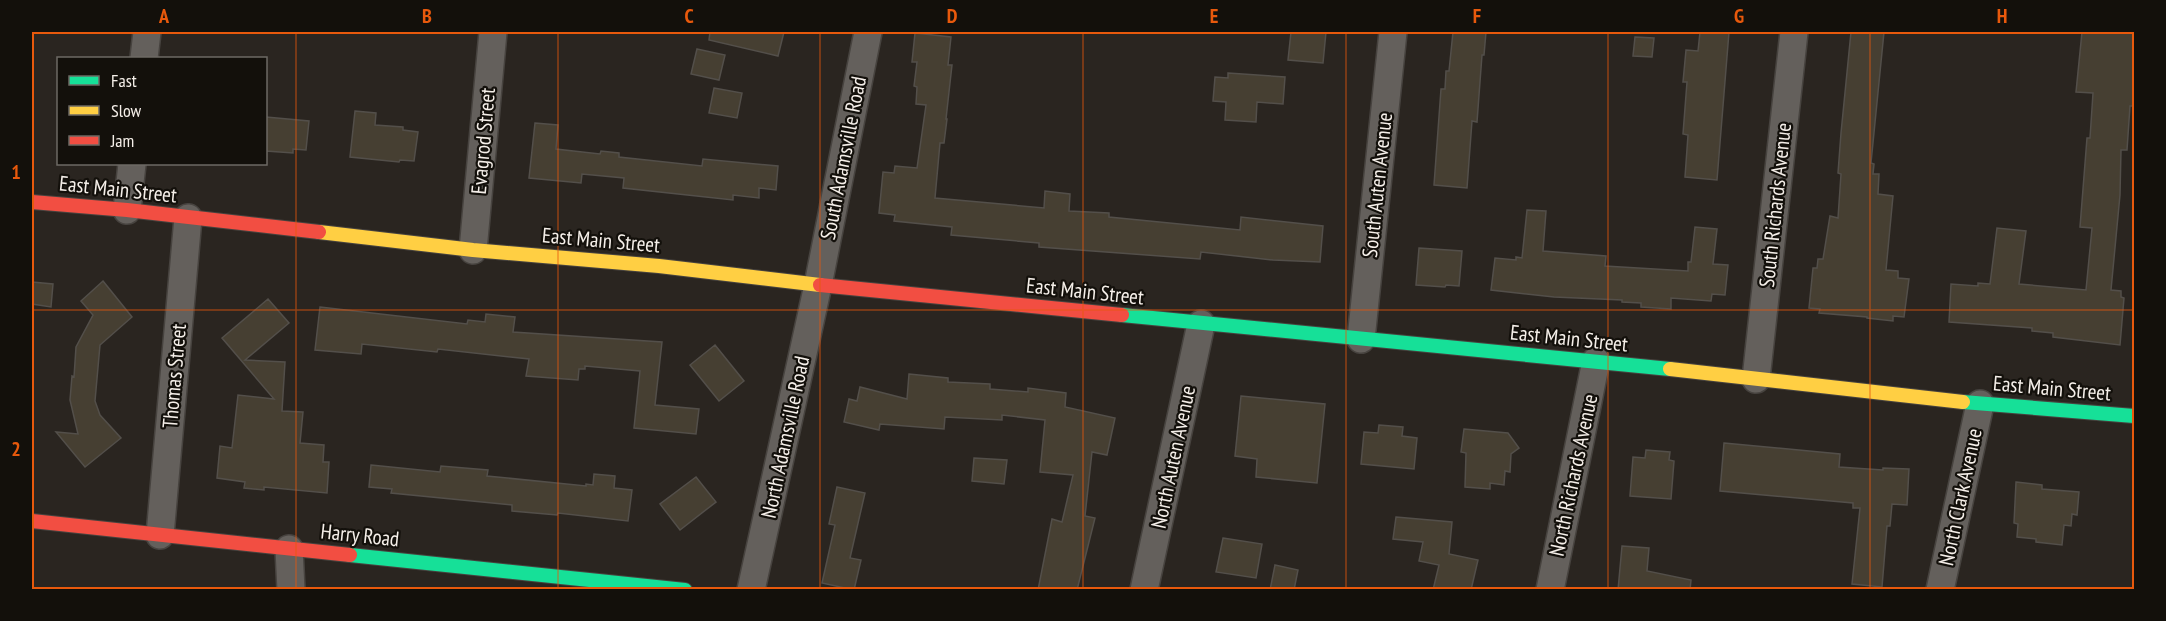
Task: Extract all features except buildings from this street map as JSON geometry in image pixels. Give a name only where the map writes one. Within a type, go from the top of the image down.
[{"type":"street","points":[[144,57],[147,32]]},
{"type":"street","name":"Evagrod Street","points":[[473,250],[493,32]]},
{"type":"street","name":"South Adamsville Road","points":[[818,285],[868,32]]},
{"type":"street","name":"South Auten Avenue","points":[[1361,339],[1393,32]]},
{"type":"street","name":"South Richards Avenue","points":[[1756,379],[1794,32]]},
{"type":"street","points":[[127,210],[132,165]]},
{"type":"street","name":"East Main Street","points":[[32,202],[127,210],[473,250],[659,266],[818,285],[1201,324],[1596,361],[1980,404],[2134,416]]},
{"type":"street","name":"Thomas Street","points":[[160,535],[188,218]]},
{"type":"street","name":"North Adamsville Road","points":[[752,590],[818,285]]},
{"type":"street","name":"North Auten Avenue","points":[[1144,590],[1201,324]]},
{"type":"street","name":"North Richards Avenue","points":[[1550,590],[1596,361]]},
{"type":"street","name":"North Clark Avenue","points":[[1940,590],[1980,404]]},
{"type":"street","name":"Harry Road","points":[[32,521],[685,590]]},
{"type":"street","points":[[289,549],[291,590]]},
{"type":"traffic: fast","points":[[1122,315],[1670,369]]},
{"type":"traffic: fast","points":[[1963,402],[2134,416]]},
{"type":"traffic: fast","points":[[350,555],[685,590]]},
{"type":"traffic: slow","points":[[319,232],[473,250],[659,266],[820,285]]},
{"type":"traffic: slow","points":[[1670,369],[1963,402]]},
{"type":"traffic: jam","points":[[32,202],[127,210],[319,232]]},
{"type":"traffic: jam","points":[[820,285],[1122,315]]},
{"type":"traffic: jam","points":[[32,521],[350,555]]}]
